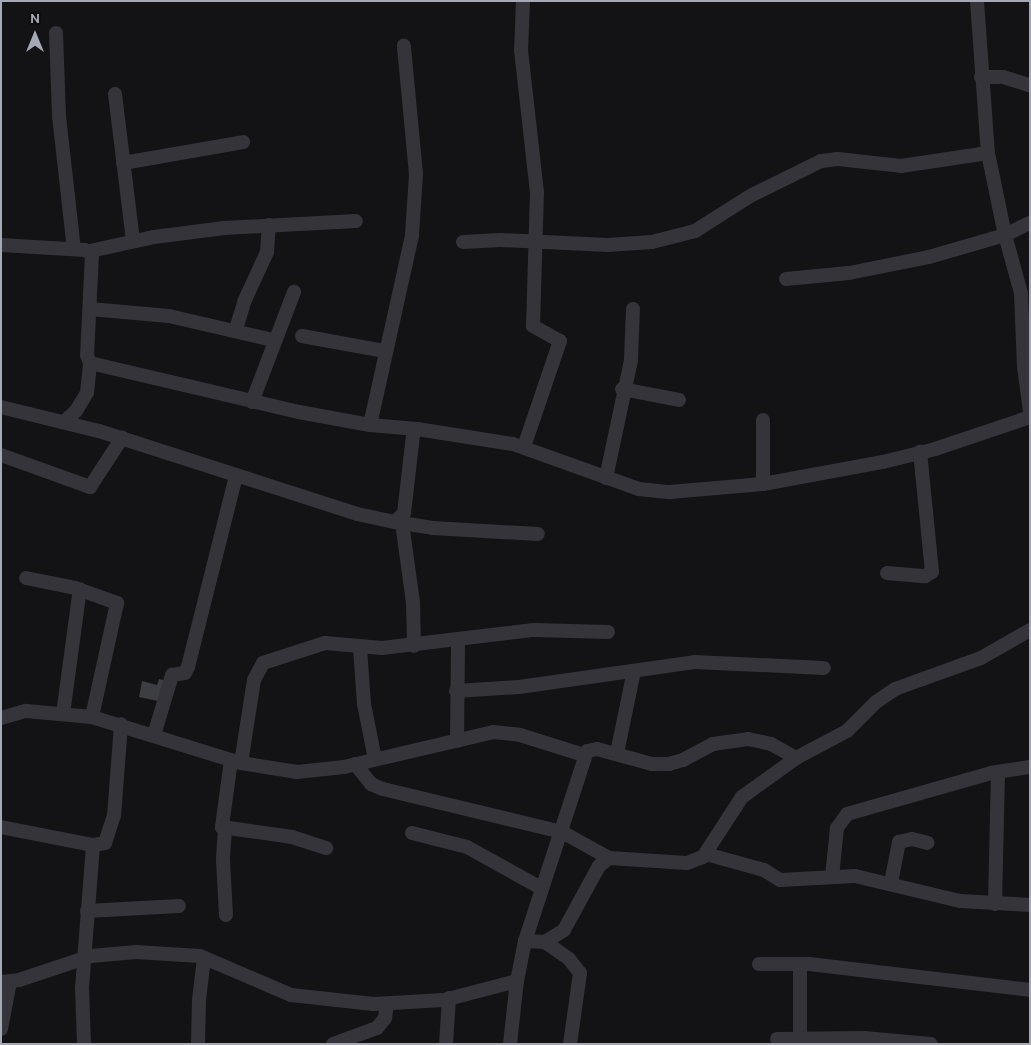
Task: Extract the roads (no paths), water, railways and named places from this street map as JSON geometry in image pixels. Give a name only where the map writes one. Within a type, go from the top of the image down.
[{"type":"street","points":[[523,1],[521,50],[536,167],[537,243],[533,326],[556,337],[560,344],[524,447]]},
{"type":"street","points":[[977,1],[988,153],[1005,235],[1021,293],[1024,367],[1030,410]]},
{"type":"street","points":[[56,33],[59,116],[74,249]]},
{"type":"street","points":[[370,425],[384,351],[410,253],[415,200],[415,164],[404,46]]},
{"type":"street","points":[[981,77],[1003,77],[1030,86]]},
{"type":"street","points":[[115,94],[134,241]]},
{"type":"street","points":[[123,163],[243,142]]},
{"type":"street","points":[[463,242],[501,240],[537,243],[634,245],[676,237],[711,223],[744,200],[779,181],[830,159],[901,166],[988,153]]},
{"type":"street","points":[[1,245],[90,251],[134,241],[269,224],[356,221]]},
{"type":"street","points":[[236,329],[244,302],[264,259],[269,224]]},
{"type":"street","points":[[786,279],[879,268],[1005,235],[1030,224]]},
{"type":"street","points":[[64,422],[76,411],[87,393],[90,363],[86,355],[93,259],[90,251]]},
{"type":"street","points":[[252,402],[273,340],[294,292]]},
{"type":"street","points":[[90,309],[169,316],[236,329],[273,340]]},
{"type":"street","points":[[606,478],[622,389],[630,360],[633,309]]},
{"type":"street","points":[[302,336],[384,351]]},
{"type":"street","points":[[90,363],[252,402],[370,425],[417,429],[524,447],[606,478],[652,492],[763,484],[920,452],[1030,418]]},
{"type":"street","points":[[622,389],[679,400]]},
{"type":"street","points":[[1,407],[122,438],[357,514],[399,523],[538,534]]},
{"type":"street","points":[[763,420],[763,484]]},
{"type":"street","points":[[414,646],[413,602],[399,523],[404,514],[413,435],[417,429]]},
{"type":"street","points":[[1,455],[90,487],[122,438]]},
{"type":"street","points":[[887,574],[925,576],[932,572],[920,452]]},
{"type":"street","points":[[154,735],[172,675],[185,672],[188,667],[236,476]]},
{"type":"street","points":[[26,578],[80,589],[115,601],[118,606],[106,641],[92,718]]},
{"type":"street","points":[[63,714],[80,589]]},
{"type":"street","points":[[226,915],[222,860],[225,829],[221,820],[254,680],[260,665],[325,642],[360,648],[414,646],[534,630],[608,632]]},
{"type":"street","points":[[355,764],[370,784],[383,789],[562,832],[609,858],[687,863],[706,854],[742,797],[796,758],[847,731],[876,702],[895,689],[934,672],[981,658],[1030,630]]},
{"type":"street","points":[[457,741],[458,639]]},
{"type":"street","points":[[360,648],[366,712],[375,759]]},
{"type":"street","points":[[456,692],[519,688],[634,670],[713,661],[824,668]]},
{"type":"street","points":[[617,753],[634,670]]},
{"type":"street","points":[[1,718],[26,712],[92,718],[121,724],[236,762],[297,772],[355,764],[503,732],[584,755]]},
{"type":"street","points":[[1,827],[93,844],[105,843],[113,826],[121,724]]},
{"type":"street","points":[[510,1044],[517,981],[525,941],[541,888],[562,832],[584,755],[592,749],[617,753],[652,764],[669,764],[683,760],[713,744],[748,739],[771,744],[796,758]]},
{"type":"street","points":[[832,876],[837,828],[847,814],[998,772],[1030,767]]},
{"type":"street","points":[[994,904],[998,772]]},
{"type":"street","points":[[225,829],[292,838],[326,848]]},
{"type":"street","points":[[412,834],[468,847],[541,888]]},
{"type":"street","points":[[891,883],[899,842],[912,839],[928,842]]},
{"type":"street","points":[[84,1044],[82,1001],[93,844]]},
{"type":"street","points":[[706,854],[764,870],[780,880],[855,876],[960,900],[994,904],[1030,905]]},
{"type":"street","points":[[545,942],[564,930],[600,866],[609,858]]},
{"type":"street","points":[[87,911],[179,906]]},
{"type":"street","points":[[525,941],[545,942],[570,959],[580,973],[570,1044]]},
{"type":"street","points":[[1,1029],[6,982],[104,954],[136,952],[185,954],[204,958],[291,995],[387,1004],[449,998],[517,981]]},
{"type":"street","points":[[198,1044],[199,1000],[204,958]]},
{"type":"street","points":[[759,964],[800,964],[1030,990]]},
{"type":"street","points":[[800,964],[800,1038]]},
{"type":"street","points":[[446,1044],[449,998]]},
{"type":"street","points":[[333,1044],[377,1028],[385,1018],[387,1004]]},
{"type":"street","points":[[777,1039],[864,1038],[931,1044]]}]
